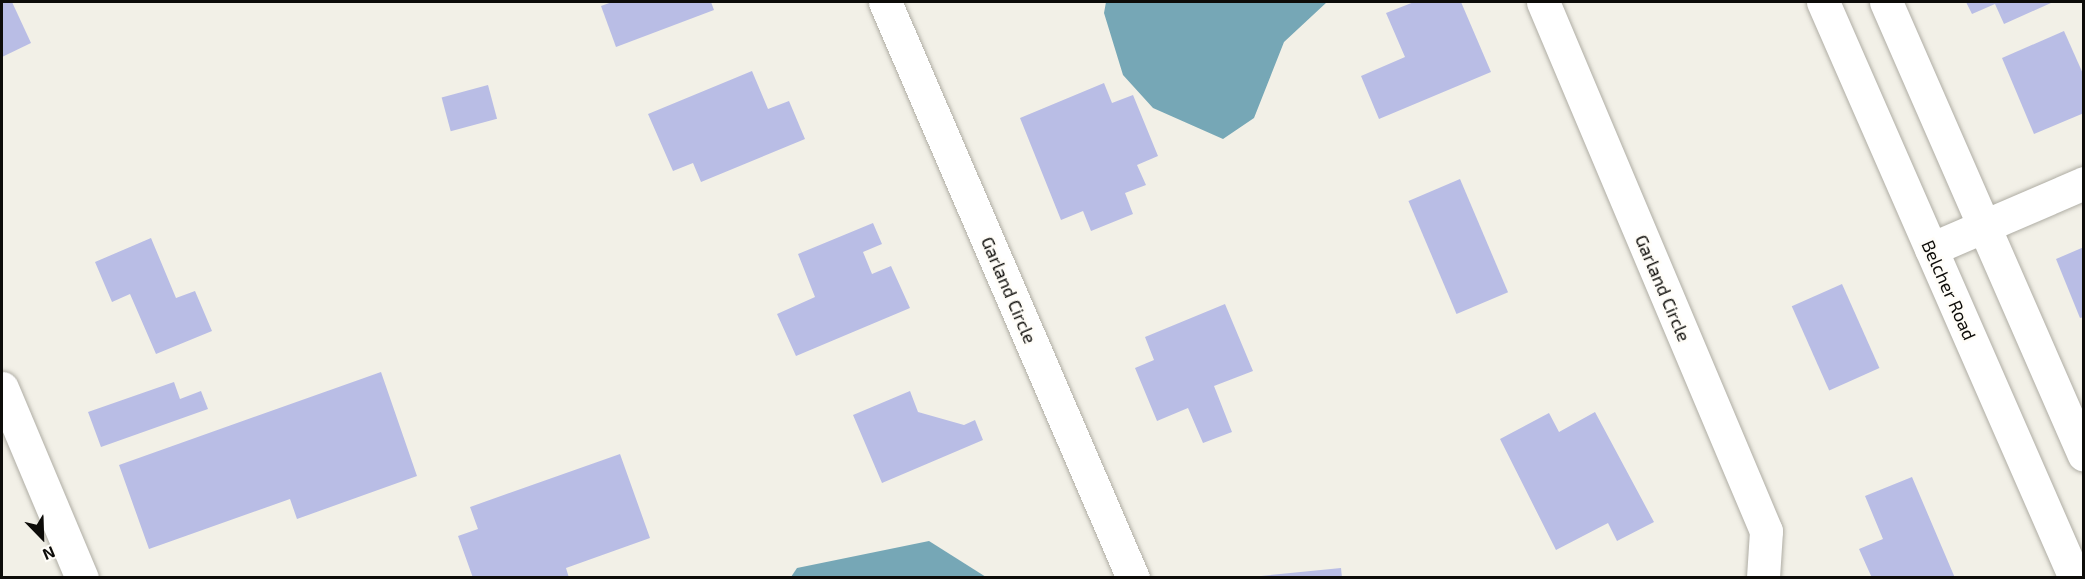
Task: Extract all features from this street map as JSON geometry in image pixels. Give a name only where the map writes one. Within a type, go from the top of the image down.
[{"type":"street","name":"Garland Circle","points":[[885,2],[1133,578]]},
{"type":"street","name":"Garland Circle","points":[[1542,2],[1766,531],[1763,578]]},
{"type":"street","name":"Belcher Road","points":[[1823,2],[2075,578]]},
{"type":"street","points":[[1886,2],[2084,455]]},
{"type":"street","points":[[1931,249],[2084,183]]},
{"type":"street","points":[[2,388],[82,578]]},
{"type":"water","points":[[1106,2],[1327,2],[1284,42],[1254,118],[1223,139],[1153,108],[1123,75],[1104,13]]},
{"type":"water","points":[[929,541],[986,577],[791,577],[797,568]]},
{"type":"building","points":[[2,2],[12,2],[31,43],[2,57]]},
{"type":"building","points":[[612,2],[711,2],[714,10],[616,47],[601,6]]},
{"type":"building","points":[[1414,2],[1461,2],[1491,72],[1379,119],[1361,76],[1405,57],[1386,13]]},
{"type":"building","points":[[1966,2],[2051,3],[2004,24],[1995,4],[1972,14]]},
{"type":"building","points":[[2064,31],[2084,76],[2084,113],[2034,134],[2002,58]]},
{"type":"building","points":[[752,71],[768,109],[789,101],[805,139],[701,182],[693,163],[673,171],[648,114]]},
{"type":"building","points":[[1104,83],[1112,103],[1133,95],[1158,156],[1137,165],[1146,185],[1125,193],[1133,214],[1091,231],[1083,211],[1061,220],[1020,118]]},
{"type":"building","points":[[488,85],[497,119],[451,131],[442,97]]},
{"type":"building","points":[[1460,179],[1508,292],[1457,314],[1408,201]]},
{"type":"building","points":[[873,223],[882,244],[863,252],[872,274],[891,266],[910,308],[796,356],[777,314],[815,297],[798,254]]},
{"type":"building","points":[[151,238],[176,298],[195,291],[212,331],[156,354],[130,294],[112,302],[95,262]]},
{"type":"building","points":[[2084,247],[2084,317],[2080,318],[2056,259]]},
{"type":"building","points":[[1842,284],[1879,368],[1829,390],[1792,306]]},
{"type":"building","points":[[1225,304],[1253,371],[1214,386],[1232,432],[1203,443],[1188,408],[1157,421],[1135,368],[1154,360],[1145,337]]},
{"type":"building","points":[[381,372],[417,476],[297,519],[290,499],[149,549],[119,465]]},
{"type":"building","points":[[174,382],[180,399],[201,391],[208,409],[101,447],[88,412]]},
{"type":"building","points":[[910,391],[918,412],[964,425],[975,420],[983,440],[882,483],[853,415]]},
{"type":"building","points":[[1595,412],[1654,522],[1617,541],[1608,523],[1556,550],[1500,439],[1549,413],[1559,432]]},
{"type":"building","points":[[620,454],[650,538],[566,568],[569,578],[473,578],[458,536],[478,529],[470,507]]},
{"type":"building","points":[[1912,477],[1955,578],[1872,578],[1859,549],[1883,539],[1865,496]]},
{"type":"building","points":[[1341,568],[1342,578],[1261,578],[1261,576]]}]
